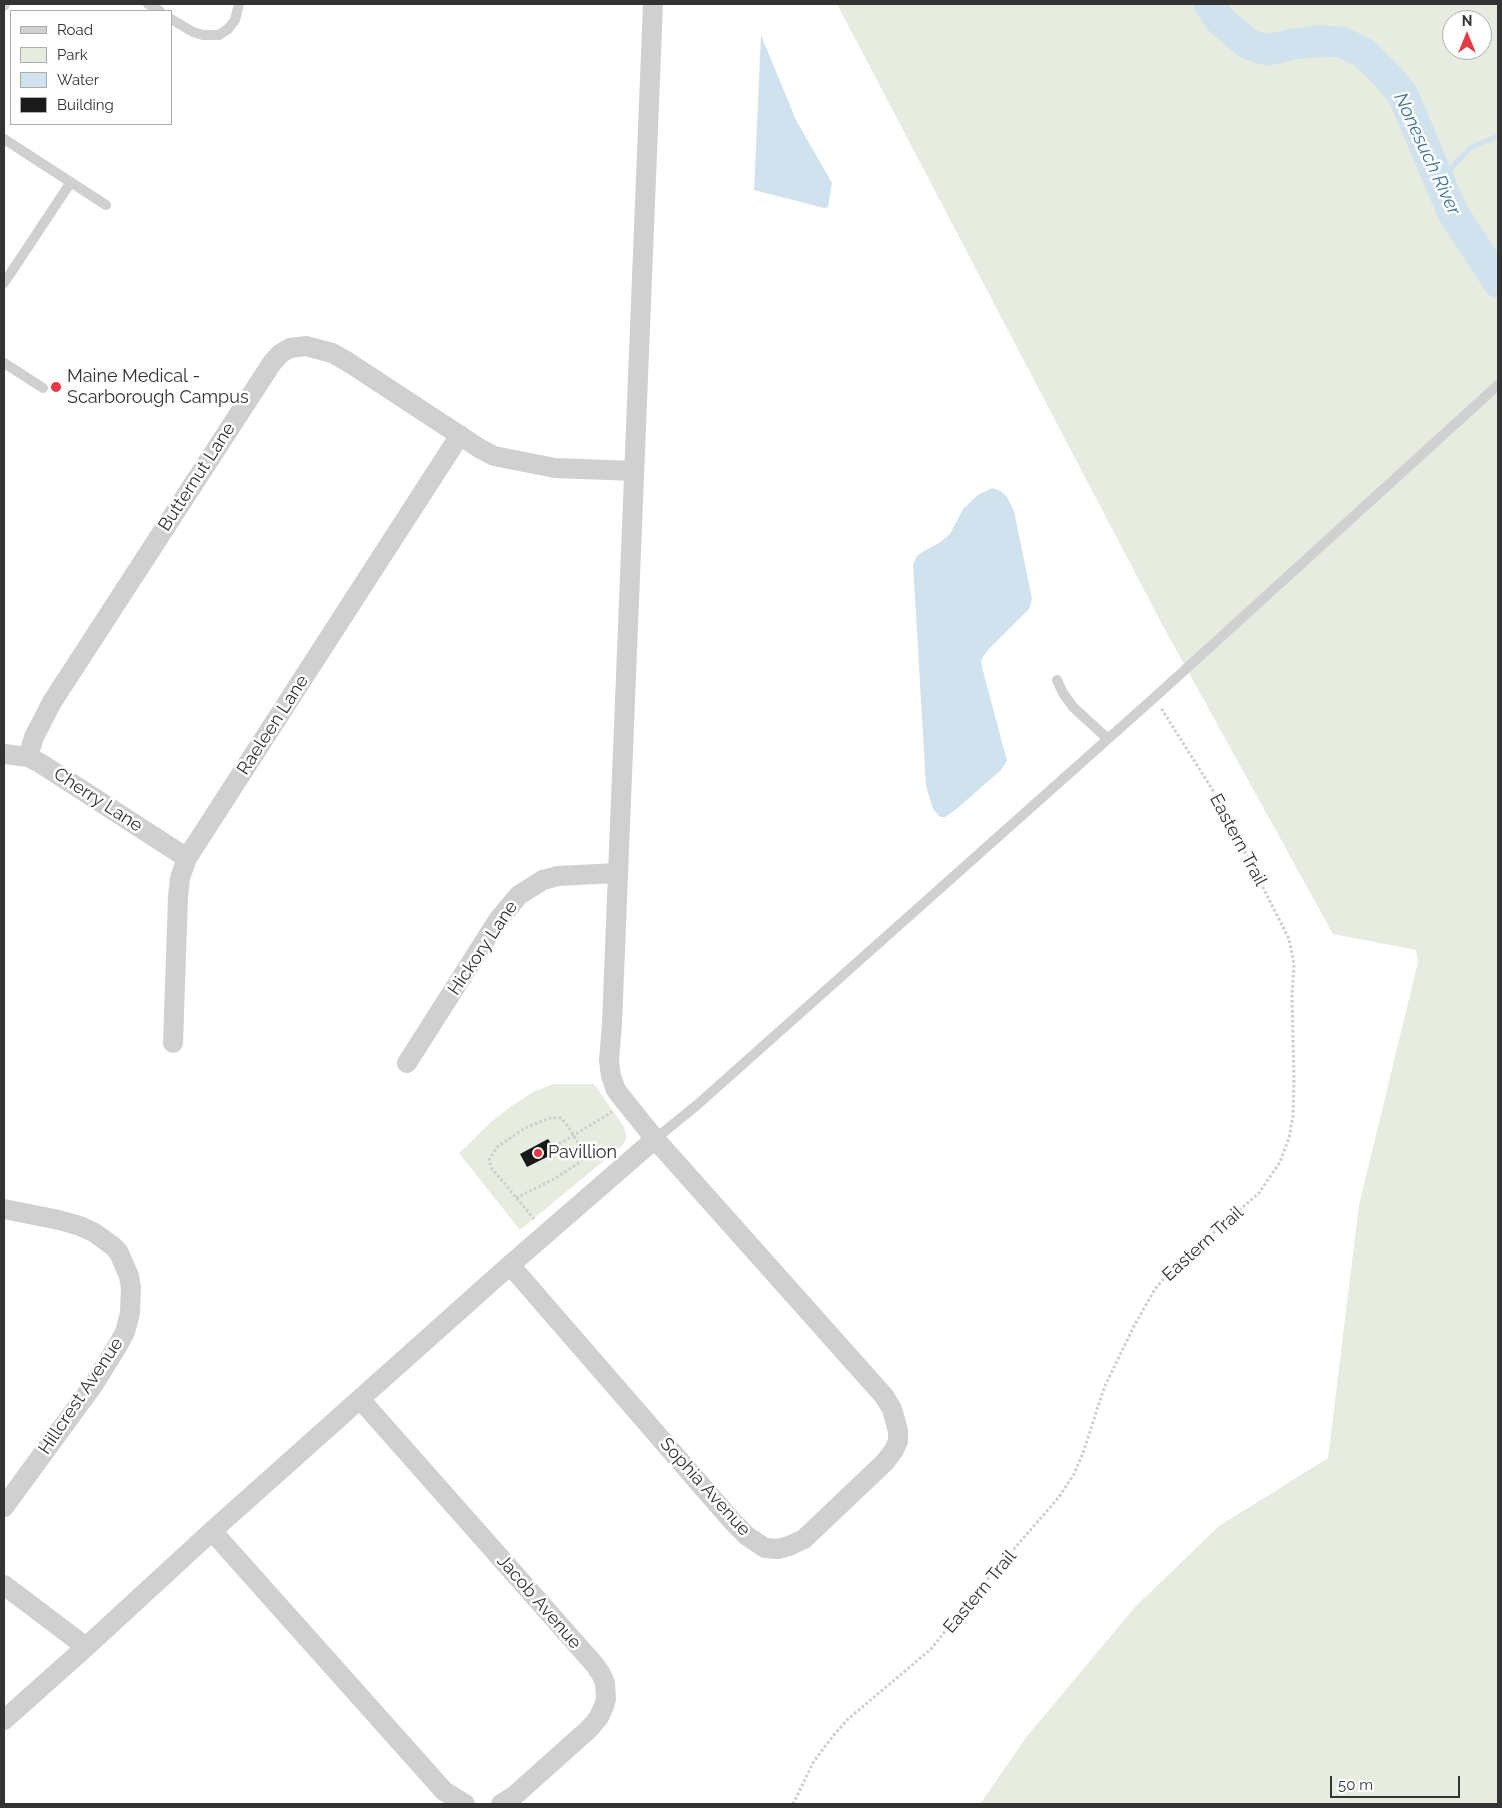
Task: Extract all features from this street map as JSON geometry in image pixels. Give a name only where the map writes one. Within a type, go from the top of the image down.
[{"type":"street","name":"Sophia Avenue","points":[[510,1265],[747,1536],[766,1548],[778,1549],[804,1539],[885,1462],[898,1441],[896,1422],[892,1409],[874,1384],[655,1139],[616,1090],[611,1076],[609,1061],[654,4]]},
{"type":"street","name":"Butternut Lane","points":[[28,757],[34,737],[52,702],[272,363],[280,354],[290,348],[306,346],[332,353],[494,456],[555,468],[634,471]]},
{"type":"street","name":"Raeleen Lane","points":[[173,1043],[178,897],[180,878],[187,858],[460,435]]},
{"type":"street","name":"Cherry Lane","points":[[4,754],[28,757],[187,858]]},
{"type":"street","name":"Hickory Lane","points":[[407,1063],[498,920],[519,895],[543,880],[558,876],[618,873]]},
{"type":"street","points":[[4,1720],[510,1265],[655,1139]]},
{"type":"street","name":"Hillcrest Avenue","points":[[4,1209],[73,1224],[95,1233],[119,1253],[132,1288],[130,1313],[125,1332],[118,1345],[94,1384],[4,1507]]},
{"type":"street","name":"Jacob Avenue","points":[[360,1399],[601,1674],[606,1699],[599,1717],[590,1728],[514,1796],[501,1804]]},
{"type":"street","points":[[212,1531],[444,1791],[466,1804]]},
{"type":"street","points":[[4,1585],[86,1647]]},
{"type":"lane","points":[[172,20],[203,36],[219,35],[228,29],[235,20],[239,4]]},
{"type":"lane","points":[[4,139],[106,204]]},
{"type":"lane","points":[[4,283],[71,182]]},
{"type":"lane","points":[[4,363],[43,388]]},
{"type":"lane","points":[[655,1139],[704,1098],[1155,697],[1498,385]]},
{"type":"lane","points":[[1057,680],[1073,707],[1108,739]]},
{"type":"path","name":"Eastern Trail","points":[[793,1804],[814,1761],[833,1736],[847,1720],[941,1639],[973,1596],[1060,1497],[1074,1474],[1083,1453],[1099,1401],[1108,1380],[1134,1326],[1155,1289],[1172,1269],[1259,1193],[1278,1166],[1289,1138],[1292,1127],[1294,1090],[1292,995],[1294,964],[1289,939],[1217,797],[1155,697]]},
{"type":"path","points":[[559,1144],[626,1103]]},
{"type":"path","points":[[516,1198],[554,1179],[580,1162],[583,1157],[583,1151],[561,1118],[557,1117],[525,1128],[497,1147],[490,1160],[492,1169],[516,1198],[546,1233]]},
{"type":"green space","points":[[837,4],[1498,4],[1498,1804],[980,1804],[1027,1736],[1136,1606],[1219,1526],[1328,1458],[1359,1205],[1418,962],[1416,950],[1333,934],[1163,626]]},
{"type":"green space","points":[[553,1084],[594,1084],[624,1127],[627,1137],[623,1145],[520,1230],[459,1153],[490,1123],[510,1107],[535,1091]]},
{"type":"water","points":[[761,35],[796,120],[832,183],[828,207],[824,208],[754,190]]},
{"type":"water","points":[[992,488],[1001,491],[1007,497],[1014,511],[1032,599],[1029,609],[987,651],[981,660],[1007,761],[1001,770],[954,811],[945,817],[940,817],[933,809],[926,786],[913,564],[917,556],[950,534],[963,509],[978,495]]},
{"type":"building","name":"Pavillion","points":[[548,1139],[557,1152],[527,1167],[520,1154]]},
{"type":"waterway","name":"Nonesuch River","points":[[1209,4],[1221,21],[1248,44],[1267,50],[1321,41],[1342,42],[1364,53],[1403,95],[1452,211],[1498,282]]},
{"type":"waterway","points":[[1439,181],[1470,148],[1498,136]]},
{"type":"place","name":"Maine Medical - Scarborough Campus","points":[[56,387]]},
{"type":"place","name":"Pavillion","points":[[538,1153]]}]
